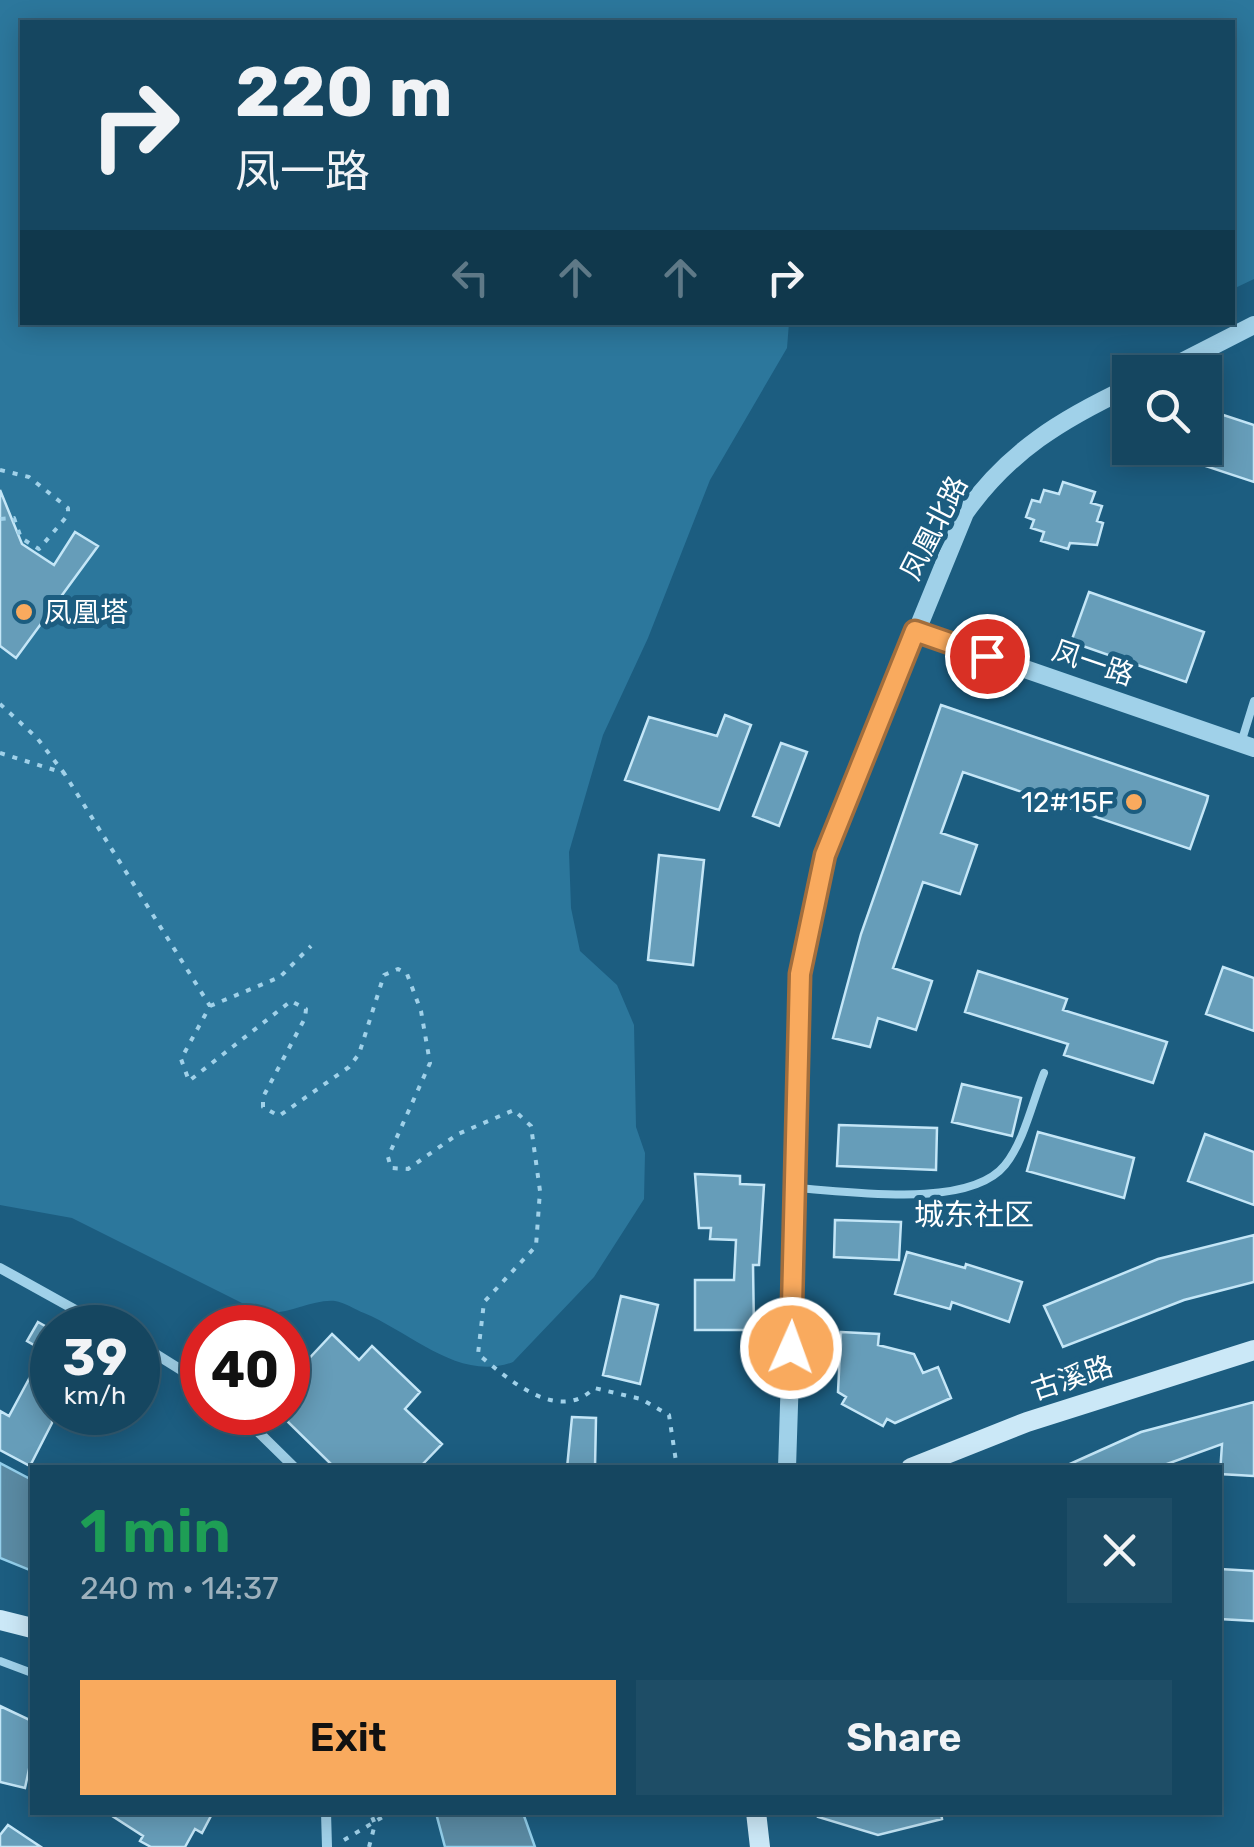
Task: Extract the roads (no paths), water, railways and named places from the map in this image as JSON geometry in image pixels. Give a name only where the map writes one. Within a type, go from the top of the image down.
[{"type":"main road","name":"古溪路","points":[[918,1465],[1026,1422],[1254,1350]]},
{"type":"main road","points":[[0,1620],[30,1628]]},
{"type":"main road","points":[[756,1815],[760,1847]]},
{"type":"street","points":[[1195,355],[1254,325]]},
{"type":"street","name":"凤凰北路","points":[[786,1465],[796,1188],[795,1051],[800,974],[825,855],[965,513],[994,472],[1031,442],[1112,397]]},
{"type":"street","name":"凤一路","points":[[915,631],[1248,746]]},
{"type":"street","points":[[0,1268],[67,1305]]},
{"type":"street","points":[[261,1435],[292,1465]]},
{"type":"street","points":[[326,1815],[329,1847]]},
{"type":"lane","points":[[1248,746],[1254,701]]},
{"type":"lane","points":[[796,1188],[922,1194],[949,1191],[996,1174],[1008,1162],[1044,1072]]},
{"type":"lane","points":[[0,1661],[30,1672]]},
{"type":"place","name":"凤凰塔","points":[[24,612]]},
{"type":"place","name":"12#15F","points":[[1134,802]]},
{"type":"district","name":"城东社区","points":[[974,1215]]}]
